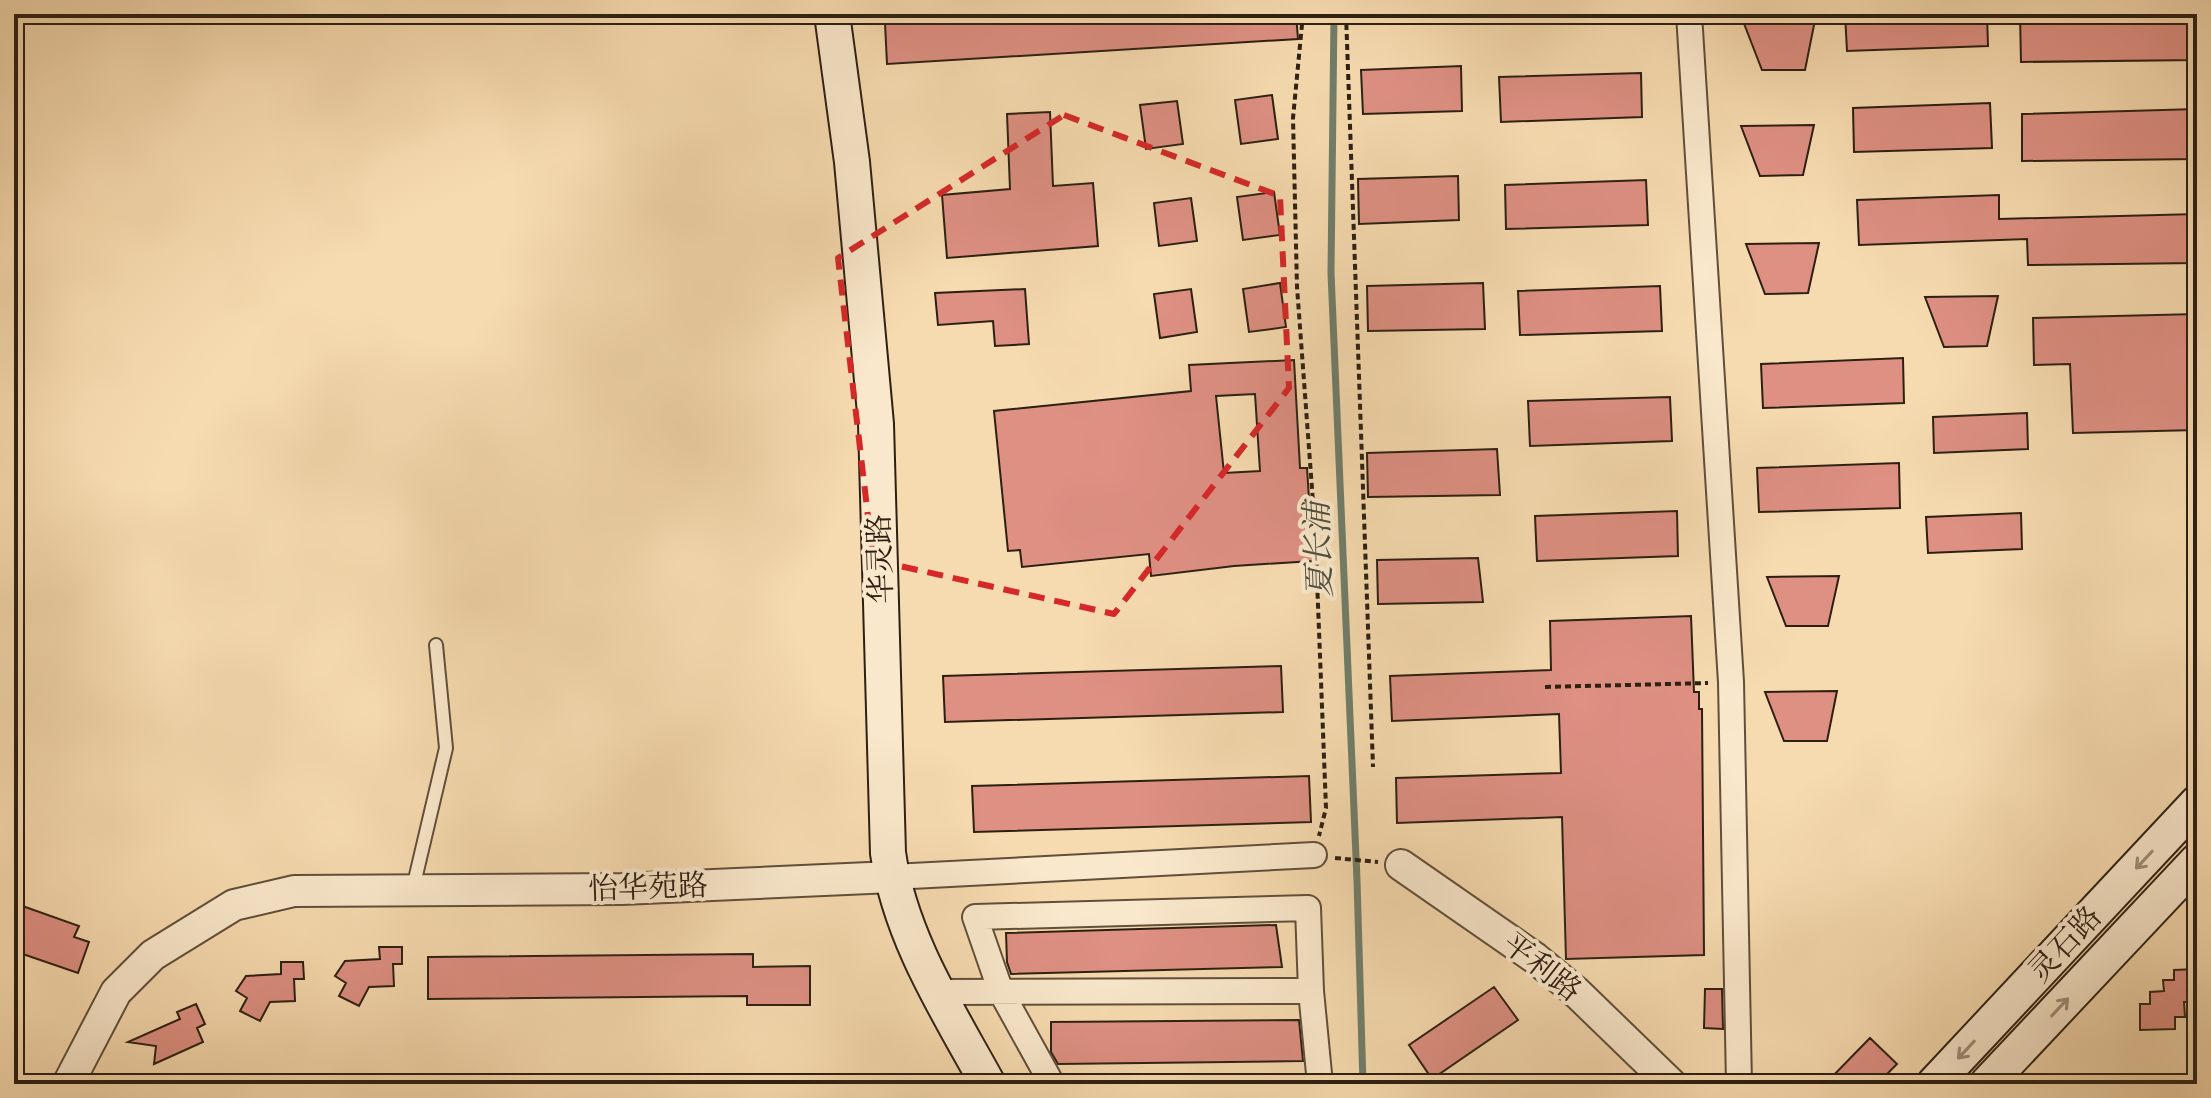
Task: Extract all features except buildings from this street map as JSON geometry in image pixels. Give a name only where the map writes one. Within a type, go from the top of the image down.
[{"type":"main road","name":"华灵路","points":[[832,14],[852,162],[876,424],[888,853],[892,877],[923,965],[988,1084]]},
{"type":"main road","name":"灵石路","points":[[1934,1084],[2197,803]]},
{"type":"main road","name":"灵石路","points":[[1987,1084],[2197,861]]},
{"type":"street","points":[[1689,14],[1731,682],[1739,1084]]},
{"type":"street","name":"怡华苑路","points":[[68,1084],[116,992],[153,955],[234,905],[294,891],[622,889],[1314,855]]},
{"type":"street","name":"平利路","points":[[1401,865],[1535,958],[1575,991],[1671,1084]]},
{"type":"street","points":[[1052,1084],[1001,992],[975,917],[1308,908],[1311,991],[1320,1084]]},
{"type":"street","points":[[938,992],[1311,991]]},
{"type":"lane","points":[[412,891],[446,748],[436,645]]},
{"type":"path","points":[[1303,14],[1293,118],[1297,287],[1315,529],[1326,808],[1314,855],[1401,865]]},
{"type":"path","points":[[1346,14],[1373,767]]},
{"type":"path","points":[[1545,687],[1731,682]]},
{"type":"highlighted area","points":[[1064,115],[1280,196],[1289,388],[1114,614],[873,560],[838,258]]},
{"type":"waterway","name":"夏长浦","points":[[1334,14],[1331,273],[1363,1084]]}]
